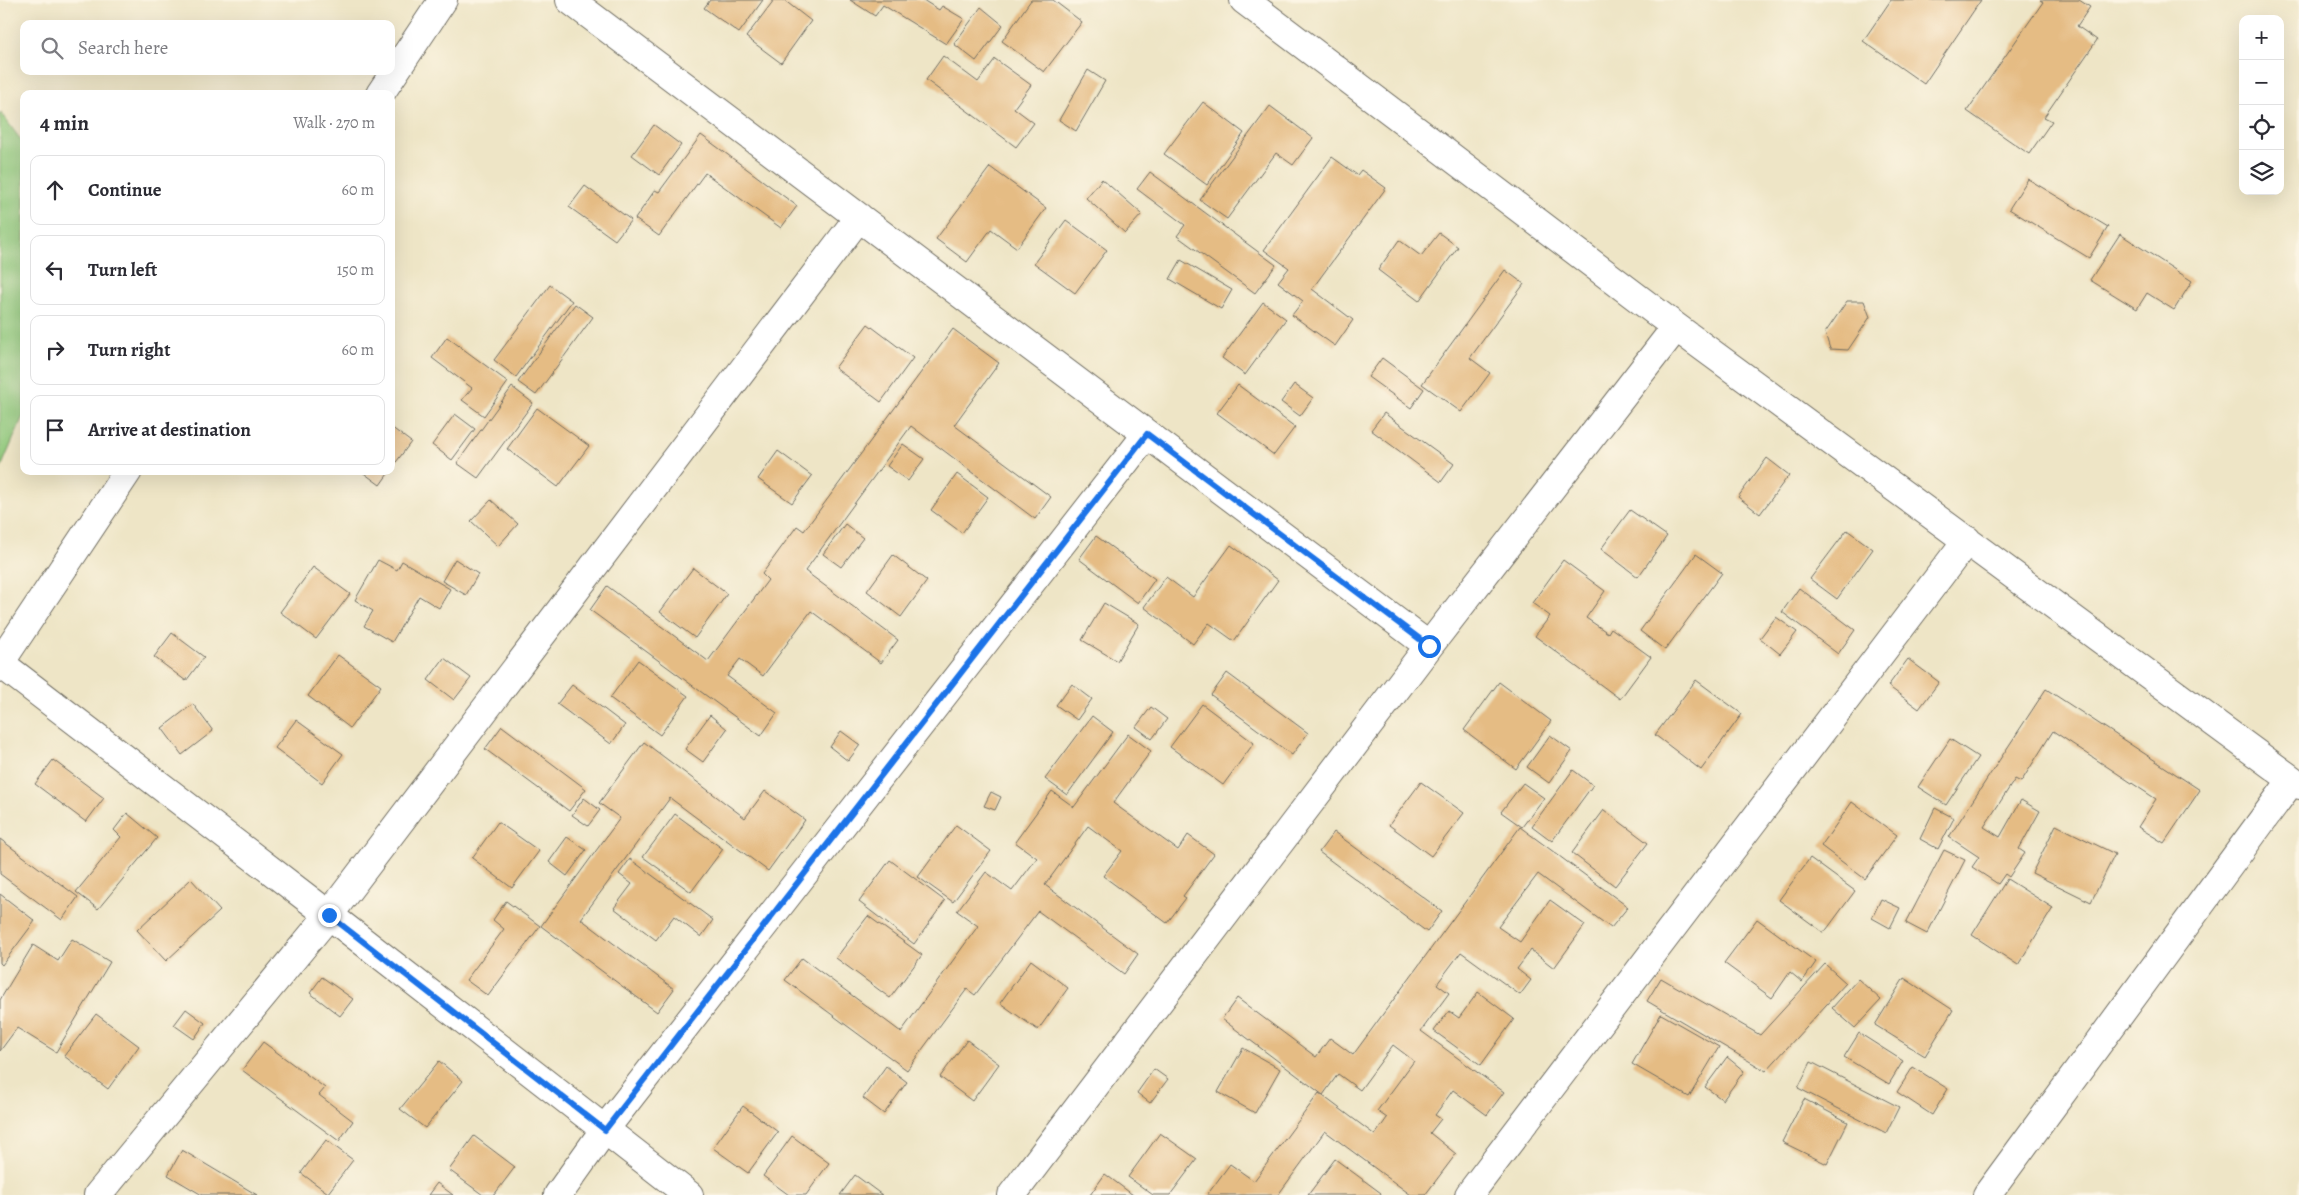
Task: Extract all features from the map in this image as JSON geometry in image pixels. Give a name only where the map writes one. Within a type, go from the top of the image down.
[{"type":"street","points":[[395,72],[443,0]]},
{"type":"street","points":[[570,0],[1429,646]]},
{"type":"street","points":[[1244,0],[1676,327],[2296,782],[1987,1195]]},
{"type":"street","points":[[383,90],[393,75]]},
{"type":"street","points":[[98,1195],[329,915],[859,217]]},
{"type":"street","points":[[1012,1195],[1429,646],[1676,327]]},
{"type":"street","points":[[558,1195],[605,1130],[1147,434]]},
{"type":"street","points":[[125,475],[0,663],[329,915],[689,1195]]},
{"type":"street","points":[[1469,1195],[1966,540]]},
{"type":"green space","points":[[0,112],[20,139],[20,423],[0,470]]},
{"type":"building","points":[[710,0],[763,0],[739,33],[704,8]]},
{"type":"building","points":[[774,0],[784,0],[811,21],[781,63],[746,37]]},
{"type":"building","points":[[850,0],[923,0],[939,10],[942,6],[964,19],[946,44],[883,5],[875,16]]},
{"type":"building","points":[[1031,0],[1053,0],[1082,22],[1044,72],[1002,41]]},
{"type":"building","points":[[1891,0],[1981,0],[1924,84],[1863,41]]},
{"type":"building","points":[[2040,0],[2079,0],[2090,7],[2077,26],[2097,40],[2044,117],[2052,121],[2029,154],[1967,111],[2043,2]]},
{"type":"building","points":[[981,7],[1003,25],[976,61],[954,44]]},
{"type":"building","points":[[943,56],[978,82],[995,59],[1031,85],[1014,108],[1034,123],[1016,147],[926,80]]},
{"type":"building","points":[[1088,70],[1105,81],[1076,131],[1059,120]]},
{"type":"building","points":[[1203,102],[1244,133],[1207,185],[1164,154]]},
{"type":"building","points":[[1270,106],[1313,138],[1293,165],[1276,153],[1227,219],[1200,200]]},
{"type":"building","points":[[654,125],[681,145],[659,175],[632,155]]},
{"type":"building","points":[[701,135],[797,206],[781,228],[705,173],[659,236],[635,219],[655,190],[659,192]]},
{"type":"building","points":[[1332,157],[1357,175],[1361,170],[1386,188],[1312,289],[1353,320],[1335,346],[1292,315],[1303,301],[1278,282],[1289,268],[1264,250]]},
{"type":"building","points":[[990,167],[1046,208],[1017,248],[991,229],[967,262],[936,239]]},
{"type":"building","points":[[1150,172],[1276,265],[1255,293],[1177,236],[1185,225],[1137,189]]},
{"type":"building","points":[[1102,179],[1142,214],[1125,233],[1086,198]]},
{"type":"building","points":[[2028,179],[2108,227],[2089,258],[2009,209]]},
{"type":"building","points":[[585,186],[631,220],[615,240],[569,207]]},
{"type":"building","points":[[1066,220],[1107,250],[1075,293],[1034,263]]},
{"type":"building","points":[[1439,233],[1458,247],[1419,301],[1378,270],[1399,240],[1421,256]]},
{"type":"building","points":[[2120,234],[2192,281],[2174,310],[2147,293],[2137,309],[2090,280]]},
{"type":"building","points":[[1181,260],[1232,290],[1221,309],[1170,279]]},
{"type":"building","points":[[1505,270],[1524,284],[1470,358],[1490,373],[1461,412],[1422,384]]},
{"type":"building","points":[[550,285],[572,301],[516,377],[494,360]]},
{"type":"building","points":[[1847,301],[1864,301],[1870,317],[1848,350],[1830,349],[1825,333]]},
{"type":"building","points":[[1263,302],[1286,319],[1245,375],[1222,358]]},
{"type":"building","points":[[575,304],[593,317],[536,395],[518,382]]},
{"type":"building","points":[[868,324],[913,358],[881,402],[835,368]]},
{"type":"building","points":[[953,329],[999,363],[954,425],[1051,497],[1035,519],[911,426],[805,571],[898,640],[881,663],[811,611],[763,676],[740,659],[727,676],[777,713],[761,736],[590,610],[607,586],[708,661],[768,580],[762,574],[797,526],[804,531]]},
{"type":"building","points":[[447,337],[508,382],[484,416],[462,400],[472,388],[432,358]]},
{"type":"building","points":[[1382,358],[1424,389],[1411,408],[1368,377]]},
{"type":"building","points":[[1294,384],[1313,398],[1300,416],[1281,402]]},
{"type":"building","points":[[1238,385],[1295,427],[1274,455],[1217,413]]},
{"type":"building","points":[[512,387],[533,403],[478,478],[457,463]]},
{"type":"building","points":[[537,408],[589,446],[558,487],[507,449]]},
{"type":"building","points":[[1384,413],[1454,464],[1441,482],[1371,430]]},
{"type":"building","points":[[455,414],[475,429],[452,460],[432,445]]},
{"type":"building","points":[[395,430],[411,442],[395,464]]},
{"type":"building","points":[[903,444],[924,459],[908,481],[887,466]]},
{"type":"building","points":[[778,451],[812,476],[792,503],[758,479]]},
{"type":"building","points":[[1767,458],[1789,475],[1760,514],[1738,497]]},
{"type":"building","points":[[957,474],[988,497],[962,533],[931,510]]},
{"type":"building","points":[[366,475],[387,475],[380,485]]},
{"type":"building","points":[[491,500],[518,524],[498,546],[471,521]]},
{"type":"building","points":[[1630,510],[1667,536],[1638,577],[1601,549]]},
{"type":"building","points":[[845,524],[863,538],[841,567],[823,554]]},
{"type":"building","points":[[1847,530],[1873,549],[1837,599],[1810,579]]},
{"type":"building","points":[[1096,536],[1155,579],[1138,603],[1079,559]]},
{"type":"building","points":[[1231,545],[1278,580],[1234,641],[1209,623],[1193,644],[1144,607],[1166,577],[1193,597]]},
{"type":"building","points":[[1696,554],[1722,573],[1665,650],[1640,631]]},
{"type":"building","points":[[893,555],[927,581],[901,617],[867,591]]},
{"type":"building","points":[[455,559],[478,574],[466,595],[442,581]]},
{"type":"building","points":[[378,560],[397,570],[402,561],[450,589],[439,608],[419,596],[392,642],[364,626],[373,611],[355,600]]},
{"type":"building","points":[[1563,560],[1605,591],[1586,618],[1608,633],[1611,628],[1651,657],[1620,699],[1535,636],[1550,616],[1532,603]]},
{"type":"building","points":[[313,567],[350,594],[316,639],[280,612]]},
{"type":"building","points":[[693,568],[727,594],[695,638],[660,612]]},
{"type":"building","points":[[1799,588],[1855,630],[1838,654],[1782,612]]},
{"type":"building","points":[[1104,603],[1139,624],[1117,661],[1082,640]]},
{"type":"building","points":[[1776,617],[1797,632],[1780,654],[1760,638]]},
{"type":"building","points":[[172,633],[204,657],[186,681],[154,657]]},
{"type":"building","points":[[338,655],[381,686],[350,728],[308,696]]},
{"type":"building","points":[[444,658],[471,678],[454,700],[428,680]]},
{"type":"building","points":[[1908,659],[1939,682],[1919,709],[1888,686]]},
{"type":"building","points":[[638,660],[688,696],[660,735],[610,698]]},
{"type":"building","points":[[1227,673],[1308,733],[1292,755],[1211,695]]},
{"type":"building","points":[[1696,680],[1742,714],[1701,770],[1655,735]]},
{"type":"building","points":[[1499,682],[1551,721],[1516,769],[1464,730]]},
{"type":"building","points":[[1072,684],[1092,699],[1077,720],[1056,705]]},
{"type":"building","points":[[572,685],[625,725],[611,744],[557,704]]},
{"type":"building","points":[[2046,689],[2200,790],[2164,843],[2138,827],[2156,799],[2053,731],[2021,782],[2015,779],[1984,827],[2000,837],[2021,800],[2040,811],[2019,849],[2025,853],[2009,877],[2005,874],[1998,884],[1972,867],[1979,857],[1949,837]]},
{"type":"building","points":[[193,704],[213,731],[182,755],[162,728]]},
{"type":"building","points":[[1202,704],[1254,743],[1223,785],[1170,747]]},
{"type":"building","points":[[1151,707],[1167,719],[1152,739],[1136,727]]},
{"type":"building","points":[[710,715],[727,729],[703,762],[685,749]]},
{"type":"building","points":[[1092,716],[1113,732],[1067,795],[1045,779]]},
{"type":"building","points":[[296,720],[343,754],[322,783],[275,748]]},
{"type":"building","points":[[502,726],[586,789],[569,811],[485,749]]},
{"type":"building","points":[[841,731],[860,745],[848,761],[830,747]]},
{"type":"building","points":[[1128,734],[1151,751],[1113,803],[1178,850],[1188,835],[1214,854],[1183,896],[1186,898],[1167,923],[1103,876],[1122,851],[1088,826],[1045,885],[1138,954],[1124,974],[1038,911],[975,995],[967,989],[907,1070],[785,980],[802,958],[901,1032],[978,926],[957,911],[986,872],[1012,891],[1037,858],[1015,842],[1052,791],[1074,807]]},
{"type":"building","points":[[1550,735],[1572,751],[1549,783],[1527,767]]},
{"type":"building","points":[[1950,739],[1978,757],[1946,805],[1918,787]]},
{"type":"building","points":[[644,742],[745,818],[765,791],[805,820],[768,871],[670,798],[581,919],[674,989],[657,1012],[541,926],[620,818],[599,803]]},
{"type":"building","points":[[53,760],[104,798],[86,822],[35,784]]},
{"type":"building","points":[[1573,770],[1593,785],[1552,841],[1532,826]]},
{"type":"building","points":[[1421,782],[1464,813],[1431,856],[1389,825]]},
{"type":"building","points":[[1523,783],[1544,798],[1522,827],[1501,812]]},
{"type":"building","points":[[991,792],[1001,797],[995,810],[984,806]]},
{"type":"building","points":[[584,798],[600,810],[588,826],[572,815]]},
{"type":"building","points":[[1852,802],[1897,835],[1865,879],[1821,846]]},
{"type":"building","points":[[1935,808],[1954,818],[1938,849],[1920,839]]},
{"type":"building","points":[[1604,810],[1648,843],[1615,886],[1572,853]]},
{"type":"building","points":[[127,813],[157,838],[98,909],[76,892],[121,837],[114,830]]},
{"type":"building","points":[[675,814],[723,849],[691,892],[643,857]]},
{"type":"building","points":[[498,822],[539,851],[512,888],[472,858]]},
{"type":"building","points":[[956,825],[991,851],[953,902],[918,877]]},
{"type":"building","points":[[2056,825],[2115,854],[2091,902],[2032,873]]},
{"type":"building","points":[[1520,827],[1628,907],[1611,928],[1538,874],[1498,927],[1520,942],[1550,900],[1585,925],[1554,968],[1531,950],[1517,969],[1531,980],[1520,995],[1461,952],[1437,984],[1449,993],[1421,1031],[1504,1092],[1487,1115],[1453,1090],[1435,1115],[1441,1119],[1430,1133],[1456,1154],[1425,1195],[1411,1195],[1325,1131],[1278,1195],[1207,1195],[1230,1164],[1254,1181],[1319,1093],[1375,1135],[1387,1118],[1377,1111],[1414,1061],[1393,1045],[1360,1090],[1338,1074],[1323,1095],[1222,1019],[1237,998],[1316,1057],[1330,1038],[1353,1055]]},
{"type":"building","points":[[1334,832],[1442,911],[1427,932],[1319,852]]},
{"type":"building","points":[[567,837],[586,850],[567,876],[549,862]]},
{"type":"building","points":[[0,839],[78,897],[62,920],[0,874]]},
{"type":"building","points":[[1944,850],[1965,860],[1927,934],[1906,923]]},
{"type":"building","points":[[1810,858],[1855,891],[1824,933],[1779,900]]},
{"type":"building","points":[[630,859],[713,920],[701,937],[674,916],[656,940],[614,908],[632,884],[619,874]]},
{"type":"building","points":[[890,860],[945,901],[914,944],[859,902]]},
{"type":"building","points":[[191,879],[220,911],[166,961],[137,930]]},
{"type":"building","points":[[2007,879],[2053,908],[2018,965],[1972,935]]},
{"type":"building","points":[[0,894],[35,921],[2,965],[0,963]]},
{"type":"building","points":[[1881,899],[1900,908],[1890,928],[1872,918]]},
{"type":"building","points":[[506,901],[540,926],[488,996],[466,980],[504,929],[493,920]]},
{"type":"building","points":[[868,916],[922,955],[890,998],[836,958]]},
{"type":"building","points":[[1757,919],[1816,962],[1802,982],[1790,972],[1772,998],[1724,963]]},
{"type":"building","points":[[72,939],[110,962],[56,1052],[17,1028],[0,1051],[0,1000],[33,945],[58,961]]},
{"type":"building","points":[[1031,960],[1068,988],[1038,1030],[1000,1003]]},
{"type":"building","points":[[1825,964],[1846,983],[1766,1071],[1647,1001],[1661,978],[1760,1035]]},
{"type":"building","points":[[322,977],[353,999],[340,1016],[310,993]]},
{"type":"building","points":[[1904,978],[1953,1010],[1925,1056],[1875,1025]]},
{"type":"building","points":[[1858,979],[1881,1000],[1855,1028],[1832,1008]]},
{"type":"building","points":[[1478,992],[1514,1019],[1481,1065],[1434,1031],[1449,1011],[1459,1018]]},
{"type":"building","points":[[186,1009],[205,1023],[194,1039],[174,1025]]},
{"type":"building","points":[[96,1014],[139,1046],[108,1089],[64,1056]]},
{"type":"building","points":[[1661,1014],[1719,1047],[1689,1097],[1632,1064]]},
{"type":"building","points":[[1859,1033],[1903,1061],[1889,1084],[1844,1057]]},
{"type":"building","points":[[967,1040],[999,1064],[972,1101],[940,1077]]},
{"type":"building","points":[[263,1042],[325,1088],[319,1095],[353,1121],[339,1141],[242,1070]]},
{"type":"building","points":[[1243,1048],[1280,1069],[1255,1113],[1218,1092]]},
{"type":"building","points":[[1727,1057],[1744,1071],[1723,1100],[1705,1087]]},
{"type":"building","points":[[439,1061],[463,1081],[425,1128],[400,1109]]},
{"type":"building","points":[[1811,1062],[1899,1107],[1886,1133],[1798,1088]]},
{"type":"building","points":[[886,1066],[907,1082],[884,1114],[863,1098]]},
{"type":"building","points":[[1913,1067],[1948,1089],[1932,1115],[1897,1092]]},
{"type":"building","points":[[1154,1069],[1168,1079],[1150,1103],[1137,1093]]},
{"type":"building","points":[[1804,1099],[1848,1122],[1827,1164],[1782,1142]]},
{"type":"building","points":[[743,1106],[778,1132],[748,1173],[713,1148]]},
{"type":"building","points":[[1160,1133],[1197,1159],[1170,1195],[1153,1195],[1128,1177]]},
{"type":"building","points":[[474,1136],[515,1167],[494,1195],[483,1195],[449,1170]]},
{"type":"building","points":[[792,1136],[829,1163],[806,1195],[789,1195],[763,1176]]},
{"type":"building","points":[[326,1140],[353,1160],[328,1193],[301,1173]]},
{"type":"building","points":[[182,1150],[257,1195],[202,1195],[168,1175]]},
{"type":"building","points":[[1335,1159],[1381,1193],[1380,1195],[1308,1195]]},
{"type":"building","points":[[1105,1174],[1133,1195],[1090,1195]]},
{"type":"building","points":[[855,1175],[882,1195],[840,1195]]},
{"type":"building","points":[[437,1183],[453,1195],[428,1195]]},
{"type":"route","points":[[329,915],[605,1130],[1147,434],[1429,646]]}]
